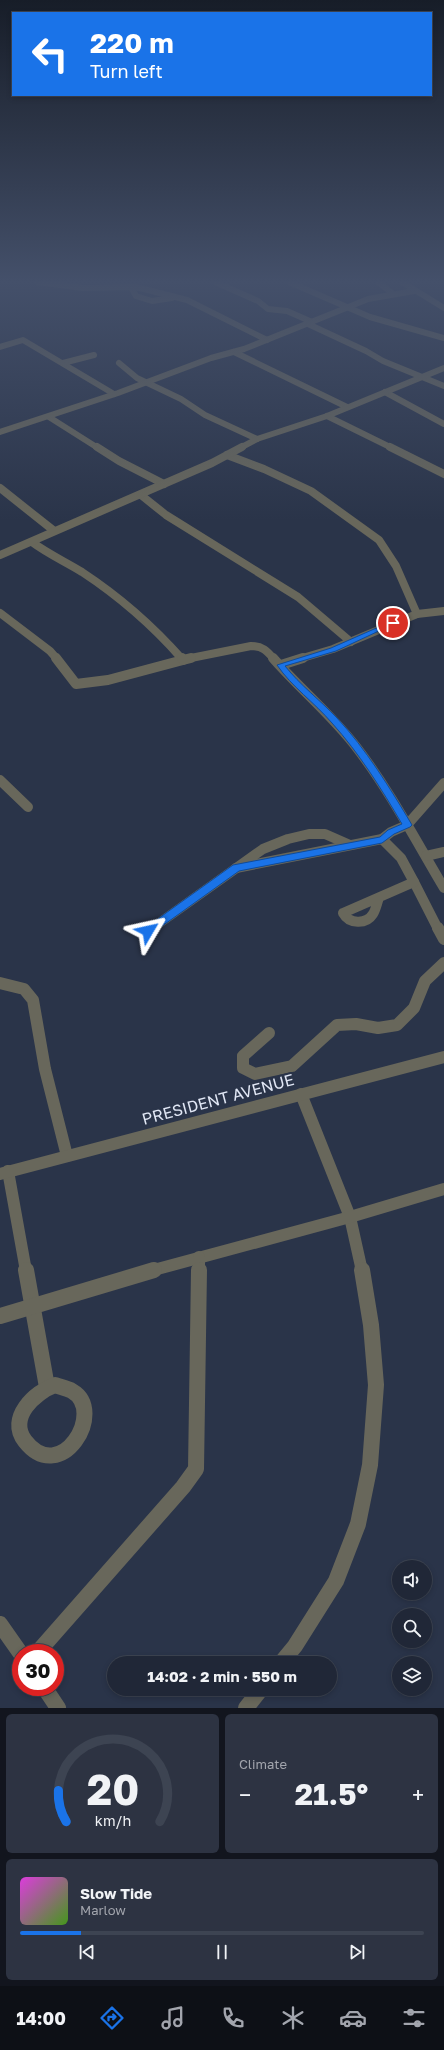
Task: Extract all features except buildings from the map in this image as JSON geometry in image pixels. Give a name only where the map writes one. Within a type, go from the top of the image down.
[{"type":"street","points":[[63,363],[68,362]]},
{"type":"street","points":[[0,432],[49,417],[202,362]]},
{"type":"street","points":[[254,362],[347,407]]},
{"type":"street","points":[[385,362],[444,386]]},
{"type":"street","points":[[63,363],[114,394]]},
{"type":"street","points":[[119,363],[146,383],[181,399],[220,423],[257,439]]},
{"type":"street","points":[[0,555],[32,542],[53,530],[141,495],[227,455],[257,439],[327,416],[444,368]]},
{"type":"street","points":[[385,392],[444,424]]},
{"type":"street","points":[[327,416],[444,474]]},
{"type":"street","points":[[49,417],[119,461],[164,484]]},
{"type":"street","points":[[227,455],[264,469],[311,491],[379,540],[396,566],[417,614]]},
{"type":"street","points":[[0,488],[53,530]]},
{"type":"street","points":[[141,495],[172,519],[298,597],[351,642]]},
{"type":"street","points":[[32,542],[44,551],[89,577],[116,597],[145,620],[183,660]]},
{"type":"street","points":[[281,665],[307,658],[351,642],[417,614],[444,611]]},
{"type":"street","points":[[0,613],[5,615],[50,651],[76,684],[108,680],[183,660],[258,646],[265,649],[281,665],[293,681],[334,720],[357,748],[389,794],[444,888]]},
{"type":"street","points":[[0,780],[28,807]]},
{"type":"street","points":[[236,868],[382,839],[391,832],[407,825],[444,783]]},
{"type":"street","points":[[148,931],[263,849],[288,839],[309,834],[325,834],[350,845]]},
{"type":"street","points":[[382,839],[401,858],[444,939]]},
{"type":"street","points":[[426,856],[444,852]]},
{"type":"street","points":[[379,898],[414,882]]},
{"type":"street","points":[[269,1033],[243,1056],[243,1068],[255,1074],[292,1066],[337,1025],[356,1024],[378,1028],[397,1025],[414,1008],[425,980],[444,963]]},
{"type":"street","points":[[0,983],[24,989],[33,1000],[45,1069],[67,1156]]},
{"type":"street","name":"PRESIDENT AVENUE","points":[[4,1172],[444,1057]]},
{"type":"street","points":[[287,1656],[295,1646],[336,1581],[358,1524],[370,1465],[376,1385],[371,1325],[362,1272],[350,1217],[301,1094]]},
{"type":"street","points":[[4,1172],[47,1387]]},
{"type":"street","points":[[0,1316],[199,1257],[350,1217],[444,1189]]},
{"type":"street","points":[[45,1644],[183,1487],[196,1469],[199,1257]]},
{"type":"street","points":[[55,1386],[71,1390],[82,1402],[85,1419],[80,1437],[74,1444],[67,1450],[51,1456],[42,1455],[31,1449],[23,1439],[21,1430],[22,1412],[26,1404],[32,1396],[47,1387],[55,1386]]},
{"type":"street","points":[[0,1624],[14,1644]]},
{"type":"street","points":[[50,1696],[58,1708]]},
{"type":"street","points":[[246,1708],[255,1696]]},
{"type":"route","points":[[148,931],[236,868],[382,839],[391,832],[407,825],[389,794],[357,748],[334,720],[293,681],[281,665],[333,650],[393,623]]}]
